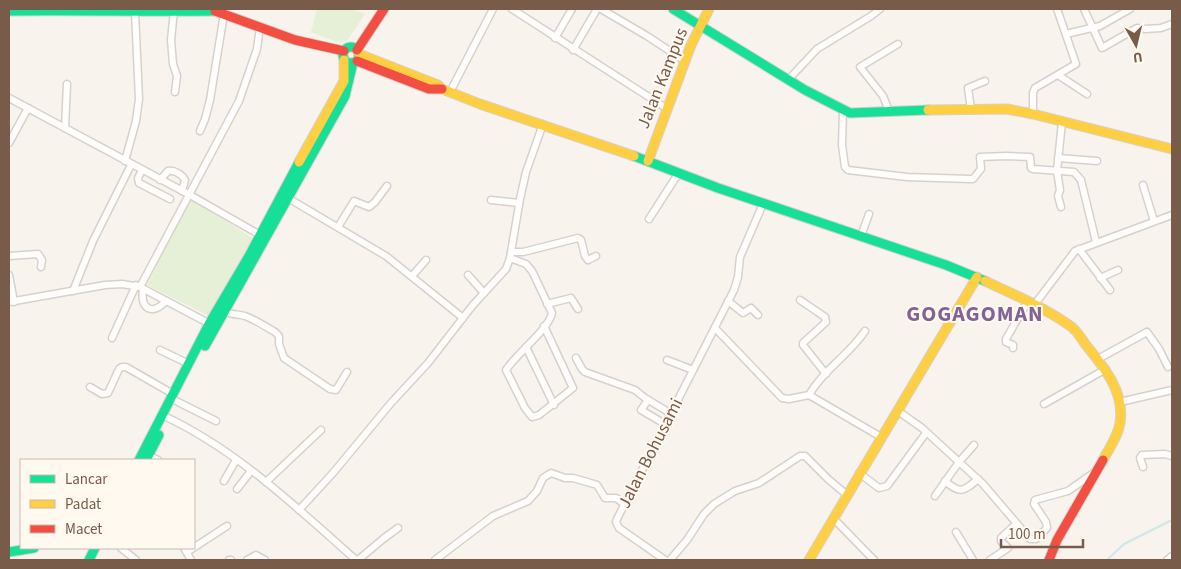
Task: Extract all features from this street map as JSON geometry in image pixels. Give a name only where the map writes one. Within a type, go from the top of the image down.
[{"type":"main road","points":[[9,11],[72,9],[135,12],[215,10],[238,20],[322,48],[352,55],[438,85],[480,104],[648,160],[678,174],[720,189],[977,277],[1031,303],[1071,326],[1098,358],[1106,368],[1114,385],[1120,402],[1121,415],[1118,430],[1056,540],[1048,560]]},
{"type":"main road","points":[[238,20],[241,9]]},
{"type":"main road","points":[[147,458],[165,417],[212,326],[224,311],[344,81],[352,55],[377,9]]},
{"type":"main road","points":[[175,397],[189,364],[288,198],[345,96],[352,55],[384,9]]},
{"type":"main road","points":[[673,9],[811,94],[850,113],[998,108],[1033,114],[1172,150]]},
{"type":"main road","name":"Jalan Kampus","points":[[648,160],[666,108],[709,9]]},
{"type":"main road","points":[[809,560],[977,277]]},
{"type":"main road","points":[[140,459],[165,417]]},
{"type":"main road","points":[[9,552],[28,549]]},
{"type":"street","points":[[446,90],[493,9]]},
{"type":"street","points":[[512,9],[573,50],[666,108]]},
{"type":"street","points":[[556,38],[572,9]]},
{"type":"street","points":[[573,50],[599,9],[647,36],[685,61]]},
{"type":"street","points":[[788,80],[817,49],[880,9]]},
{"type":"street","points":[[1033,114],[1033,93],[1035,88],[1076,64],[1056,9]]},
{"type":"street","points":[[1084,9],[1094,28],[1101,48],[1137,28],[1161,28],[1172,24]]},
{"type":"street","points":[[1066,34],[1094,28],[1130,9]]},
{"type":"street","points":[[200,131],[210,100],[215,10]]},
{"type":"street","points":[[174,11],[171,40],[173,64],[178,76],[175,92]]},
{"type":"street","points":[[73,291],[128,163],[140,99],[135,12]]},
{"type":"street","points":[[112,338],[239,101],[257,49],[260,26]]},
{"type":"street","points":[[889,111],[884,96],[860,67],[898,44]]},
{"type":"street","points":[[1058,75],[1087,94]]},
{"type":"street","points":[[971,108],[967,88],[985,82]]},
{"type":"street","points":[[64,128],[67,84]]},
{"type":"street","points":[[9,98],[190,195],[263,237]]},
{"type":"street","points":[[9,144],[28,108]]},
{"type":"street","points":[[843,111],[842,145],[845,167],[848,170],[902,176],[970,179],[981,169],[980,157],[1014,156],[1030,157],[1031,168],[1033,169],[1074,172],[1079,176],[1096,242]]},
{"type":"street","points":[[1061,207],[1058,196],[1060,190],[1057,171],[1062,122]]},
{"type":"street","points":[[299,510],[432,358],[506,268],[511,255],[526,172],[543,124]]},
{"type":"street","points":[[1058,158],[1097,161]]},
{"type":"street","points":[[142,170],[138,178],[139,183],[170,199]]},
{"type":"street","points":[[160,180],[168,171],[172,170],[180,174],[185,180],[182,191]]},
{"type":"street","points":[[649,219],[678,174]]},
{"type":"street","points":[[1142,185],[1154,221]]},
{"type":"street","points":[[338,227],[354,201],[369,207],[387,186]]},
{"type":"street","points":[[288,198],[386,256],[463,318]]},
{"type":"street","points":[[491,200],[519,203]]},
{"type":"street","name":"Jalan Bohusami","points":[[666,560],[617,526],[617,519],[623,503],[716,328],[738,277],[740,257],[763,204]]},
{"type":"street","points":[[861,236],[869,214]]},
{"type":"street","points":[[1012,348],[1013,344],[1006,342],[1006,339],[1031,303],[1078,249],[1172,215]]},
{"type":"street","points":[[511,255],[578,238],[581,240],[585,256],[588,260],[596,256]]},
{"type":"street","points":[[1078,249],[1110,290]]},
{"type":"street","points":[[9,256],[38,254],[42,260],[41,267]]},
{"type":"street","points":[[511,255],[526,264],[535,275],[552,316],[507,368],[507,373],[524,408],[532,417],[536,417],[572,390],[573,384],[544,326]]},
{"type":"street","points":[[412,276],[426,260]]},
{"type":"street","points":[[1100,278],[1118,270]]},
{"type":"street","points":[[9,275],[11,302],[105,285],[122,284],[140,287],[212,326]]},
{"type":"street","points":[[468,275],[484,293]]},
{"type":"street","points":[[140,287],[146,308],[161,307],[166,301]]},
{"type":"street","points":[[548,304],[571,298],[578,309]]},
{"type":"street","points":[[800,300],[826,320],[803,345],[826,374]]},
{"type":"street","points":[[728,301],[743,313],[751,308],[758,315]]},
{"type":"street","points":[[224,311],[241,315],[276,332],[279,336],[279,344],[284,358],[330,389],[336,390],[346,372]]},
{"type":"street","points":[[716,328],[782,398],[788,399],[809,395],[826,374],[854,346],[865,331]]},
{"type":"street","points":[[1098,358],[1146,332],[1159,349],[1168,367]]},
{"type":"street","points":[[526,347],[554,404]]},
{"type":"street","points":[[160,350],[189,364]]},
{"type":"street","points":[[576,358],[585,372],[632,389],[670,413]]},
{"type":"street","points":[[667,360],[693,370]]},
{"type":"street","points":[[90,387],[102,394],[108,393],[119,369],[126,367],[216,421]]},
{"type":"street","points":[[1044,404],[1106,368]]},
{"type":"street","points":[[1120,402],[1172,390]]},
{"type":"street","points":[[809,395],[881,437]]},
{"type":"street","points":[[648,400],[641,410],[665,424]]},
{"type":"street","points":[[898,411],[926,433],[992,493],[1030,539],[1036,540],[1045,532],[1047,525],[1034,504],[1035,500],[1068,491],[1096,471]]},
{"type":"street","points":[[165,417],[197,433],[266,482],[357,560],[398,528]]},
{"type":"street","points":[[266,482],[320,430]]},
{"type":"street","points":[[859,473],[879,488],[887,486],[926,433]]},
{"type":"street","points":[[935,496],[958,462],[974,445]]},
{"type":"street","points":[[1143,467],[1140,458],[1142,455],[1165,454],[1172,456]]},
{"type":"street","points":[[670,560],[688,540],[704,514],[714,504],[728,494],[759,483],[800,456],[805,456],[828,479],[847,494]]},
{"type":"street","points":[[224,481],[236,460]]},
{"type":"street","points":[[237,489],[251,471]]},
{"type":"street","points":[[435,560],[492,516],[528,501],[537,491],[543,478],[550,473],[597,485],[605,498],[616,498],[623,503]]},
{"type":"street","points":[[945,481],[955,490],[959,491],[968,488],[978,480]]},
{"type":"street","points":[[834,518],[874,560]]},
{"type":"street","points":[[990,560],[1008,548],[1001,541],[1001,538],[1016,524]]},
{"type":"street","points":[[195,544],[228,526]]},
{"type":"street","points":[[956,532],[973,560]]},
{"type":"street","points":[[122,549],[136,560]]},
{"type":"street","points":[[185,550],[191,560]]},
{"type":"street","points":[[246,560],[256,556],[265,560]]},
{"type":"street","points":[[1167,560],[1172,556]]},
{"type":"green space","points":[[317,9],[353,9],[365,14],[347,41],[337,42],[311,32]]},
{"type":"green space","points":[[190,199],[256,240],[213,318],[147,285]]},
{"type":"waterway","points":[[1107,560],[1124,544],[1172,520]]},
{"type":"traffic: fast","points":[[9,11],[215,11],[220,9]]},
{"type":"traffic: fast","points":[[673,9],[805,90],[850,113],[928,110]]},
{"type":"traffic: fast","points":[[348,47],[354,47],[359,52],[359,55],[357,61],[348,63],[343,58],[343,52],[348,47]]},
{"type":"traffic: fast","points":[[205,346],[345,96],[353,63]]},
{"type":"traffic: fast","points":[[634,156],[718,188],[946,265],[985,281]]},
{"type":"traffic: fast","points":[[140,459],[209,324],[249,256],[299,162]]},
{"type":"traffic: fast","points":[[147,459],[159,435]]},
{"type":"traffic: fast","points":[[9,552],[28,549]]},
{"type":"traffic: fast","points":[[89,560],[94,549]]},
{"type":"traffic: slow","points":[[648,161],[691,45],[709,9]]},
{"type":"traffic: slow","points":[[359,54],[438,85],[442,89],[480,104],[634,156]]},
{"type":"traffic: slow","points":[[299,162],[344,81],[344,60]]},
{"type":"traffic: slow","points":[[928,110],[1007,109],[1172,149]]},
{"type":"traffic: slow","points":[[809,560],[977,277]]},
{"type":"traffic: slow","points":[[985,281],[1059,318],[1072,327],[1106,371],[1116,390],[1121,412],[1117,433],[1103,460]]},
{"type":"traffic: jam","points":[[357,50],[384,9]]},
{"type":"traffic: jam","points":[[215,11],[295,40],[344,51]]},
{"type":"traffic: jam","points":[[357,61],[429,89],[442,89]]},
{"type":"traffic: jam","points":[[1049,560],[1057,540],[1103,460]]},
{"type":"district","name":"GOGAGOMAN","points":[[975,313]]}]
